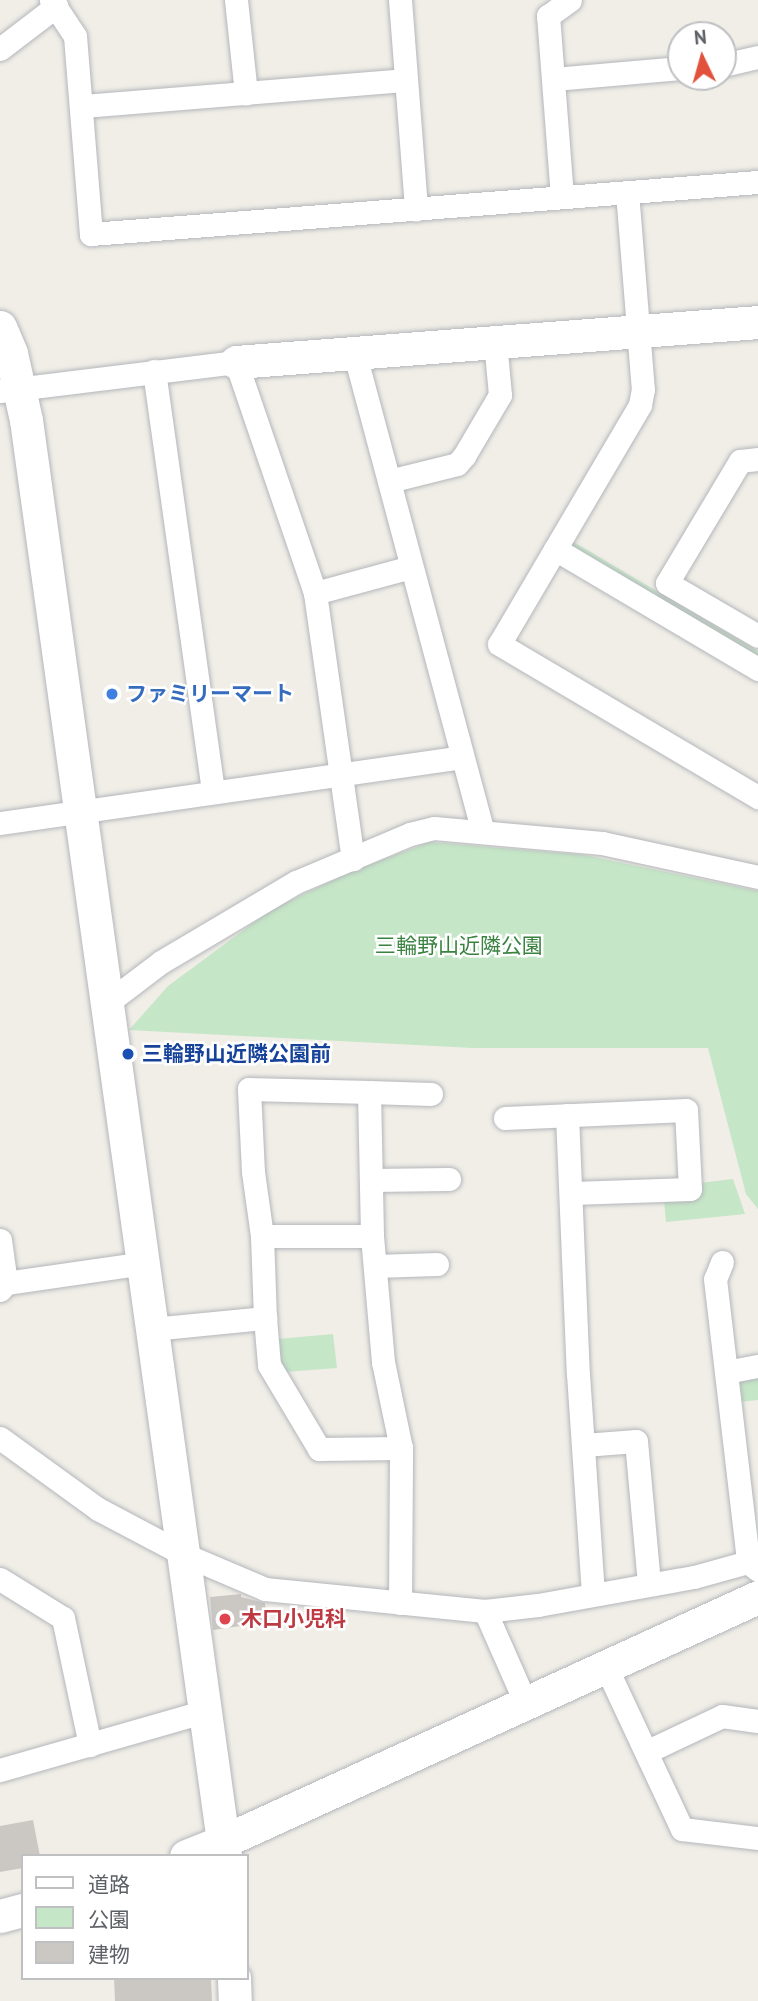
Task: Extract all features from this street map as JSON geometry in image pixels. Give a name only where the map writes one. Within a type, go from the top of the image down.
[{"type":"street","points":[[236,0],[246,93]]},
{"type":"street","points":[[400,0],[416,209]]},
{"type":"street","points":[[562,197],[548,16],[570,0]]},
{"type":"street","points":[[0,49],[54,3],[75,36],[91,234],[758,183]]},
{"type":"street","points":[[737,62],[758,57]]},
{"type":"street","points":[[554,79],[667,69]]},
{"type":"street","points":[[82,106],[405,80]]},
{"type":"street","points":[[627,192],[643,389],[640,405],[499,644],[758,797]]},
{"type":"street","points":[[9,389],[354,351],[758,321]]},
{"type":"street","points":[[0,327],[11,353],[9,389],[26,420],[225,1849]]},
{"type":"street","points":[[389,481],[457,464],[464,456],[500,395],[495,341]]},
{"type":"street","points":[[354,351],[483,831]]},
{"type":"street","points":[[236,362],[315,593],[353,859]]},
{"type":"street","points":[[154,371],[213,792]]},
{"type":"street","points":[[758,459],[740,461],[667,583],[758,636]]},
{"type":"street","points":[[555,550],[758,670]]},
{"type":"street","points":[[315,593],[411,567]]},
{"type":"street","points":[[0,823],[461,757]]},
{"type":"street","points":[[107,1003],[161,962],[296,882],[410,834],[434,828],[601,843],[758,877]]},
{"type":"street","points":[[401,1448],[318,1449],[269,1365],[262,1236],[253,1172],[249,1089],[431,1094]]},
{"type":"street","points":[[369,1093],[372,1236],[383,1362],[401,1448],[400,1603]]},
{"type":"street","points":[[505,1118],[686,1110],[690,1189],[572,1193]]},
{"type":"street","points":[[567,1115],[593,1593]]},
{"type":"street","points":[[371,1180],[449,1179]]},
{"type":"street","points":[[262,1236],[372,1236]]},
{"type":"street","points":[[0,1240],[3,1286],[144,1263]]},
{"type":"street","points":[[0,1438],[99,1509],[183,1554],[265,1589],[485,1611],[538,1605],[753,1566],[715,1279],[722,1262]]},
{"type":"street","points":[[375,1266],[437,1264]]},
{"type":"street","points":[[152,1329],[265,1318]]},
{"type":"street","points":[[726,1372],[758,1366]]},
{"type":"street","points":[[584,1445],[636,1441],[649,1584]]},
{"type":"street","points":[[0,1579],[63,1618],[90,1745]]},
{"type":"street","points":[[197,1854],[225,1849],[526,1704],[758,1597]]},
{"type":"street","points":[[485,1611],[526,1704]]},
{"type":"street","points":[[607,1667],[682,1829],[758,1838]]},
{"type":"street","points":[[0,1770],[206,1711]]},
{"type":"street","points":[[646,1752],[722,1716],[758,1721]]},
{"type":"street","points":[[0,1916],[21,1911]]},
{"type":"street","points":[[234,1980],[235,2001]]},
{"type":"green space","points":[[572,541],[758,651],[758,659],[572,549]]},
{"type":"green space","name":"三輪野山近隣公園","points":[[430,842],[584,855],[758,891],[758,1209],[746,1194],[708,1048],[473,1048],[129,1030],[168,986],[271,910],[350,872]]},
{"type":"green space","points":[[733,1179],[745,1214],[666,1222],[664,1200],[699,1199],[700,1183]]},
{"type":"green space","points":[[333,1334],[337,1368],[285,1372],[279,1362],[278,1339]]},
{"type":"green space","points":[[758,1374],[758,1400],[739,1402],[735,1382]]},
{"type":"building","points":[[241,1594],[241,1597],[265,1603],[267,1622],[213,1630],[210,1597]]},
{"type":"building","points":[[33,1820],[40,1854],[21,1854],[21,1868],[0,1872],[0,1826]]},
{"type":"building","points":[[114,1980],[211,1980],[212,2001],[115,2001]]},
{"type":"place","name":"ファミリーマート","points":[[112,694]]},
{"type":"place","name":"三輪野山近隣公園前","points":[[128,1054]]},
{"type":"place","name":"木口小児科","points":[[225,1619]]}]
